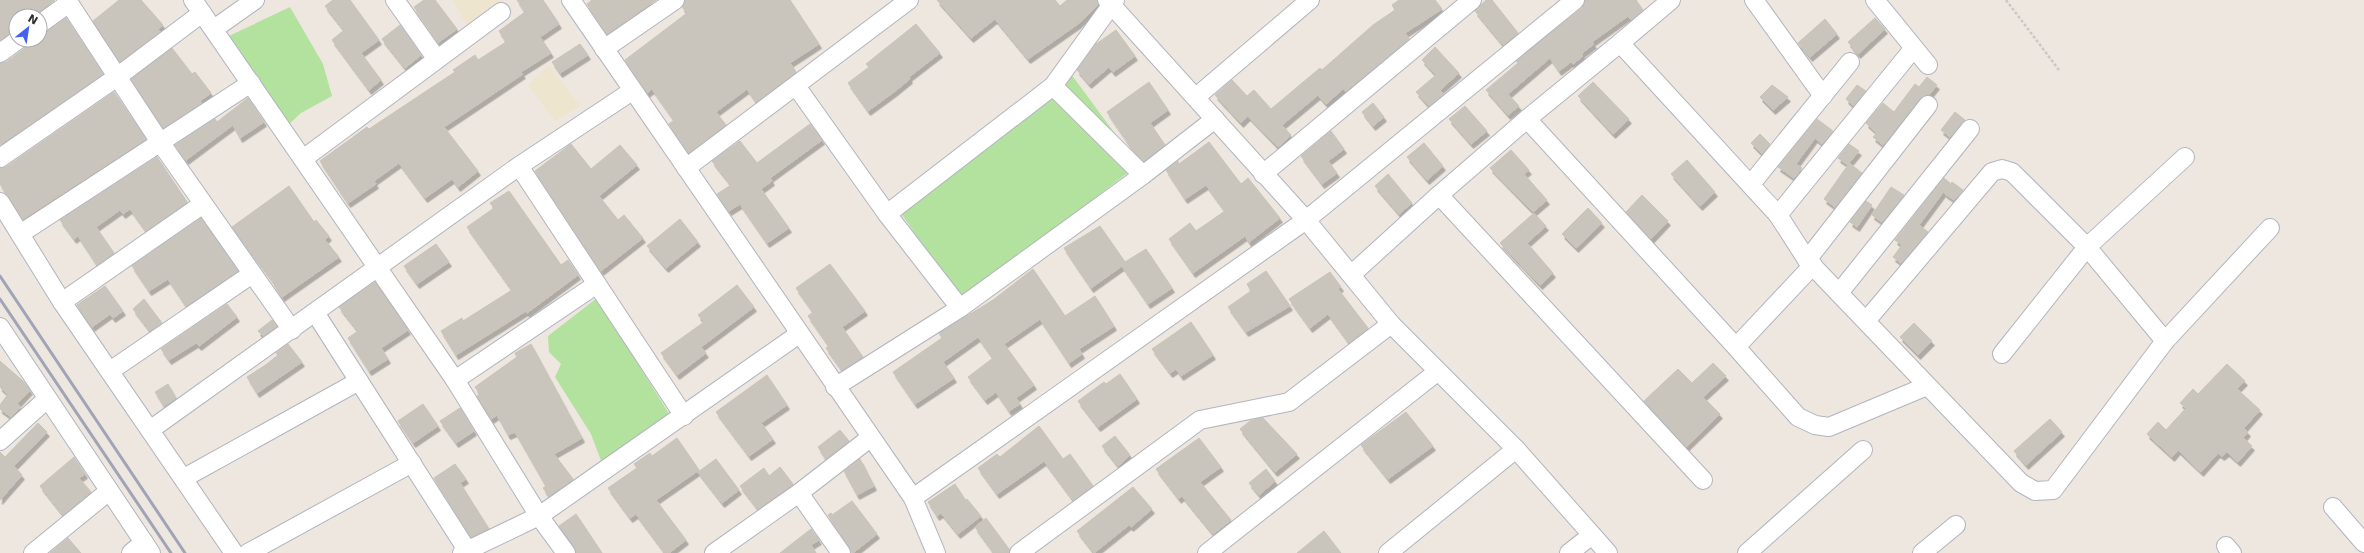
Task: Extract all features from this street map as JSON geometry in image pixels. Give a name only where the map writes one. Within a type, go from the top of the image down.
[{"type":"street","points":[[214,29],[255,0]]},
{"type":"street","points":[[395,0],[436,58]]},
{"type":"street","points":[[571,0],[870,438],[913,498],[936,553]]},
{"type":"street","points":[[604,49],[675,0]]},
{"type":"street","points":[[686,168],[909,0]]},
{"type":"street","points":[[1196,97],[1310,0]]},
{"type":"street","points":[[1263,174],[1472,0]]},
{"type":"street","points":[[913,498],[1306,220],[1575,0]]},
{"type":"street","points":[[1352,274],[1439,195],[1527,119],[1671,0]]},
{"type":"street","points":[[1754,0],[1823,96]]},
{"type":"street","points":[[1875,0],[1913,49],[1928,65]]},
{"type":"street","points":[[887,214],[1053,86],[1111,1],[1263,174],[1306,220],[1352,274],[1390,324],[1516,449],[1608,553]]},
{"type":"street","points":[[48,18],[68,2],[160,142],[292,330]]},
{"type":"street","points":[[0,158],[117,77],[198,6],[455,380],[539,516],[566,553]]},
{"type":"street","points":[[303,159],[436,58],[502,12]]},
{"type":"street","points":[[1620,43],[1778,215],[1810,263],[2021,483],[2035,492],[2053,490],[2165,341],[2270,228]]},
{"type":"street","points":[[1778,215],[1913,49]]},
{"type":"street","points":[[1751,184],[1850,62]]},
{"type":"street","points":[[20,234],[251,83]]},
{"type":"street","points":[[796,86],[887,214],[960,308]]},
{"type":"street","points":[[1053,86],[1143,175]]},
{"type":"street","points":[[150,430],[316,314],[377,266],[519,166],[632,91]]},
{"type":"street","points":[[1736,347],[1810,263],[1928,105]]},
{"type":"street","points":[[835,387],[960,308],[1143,175],[1215,119]]},
{"type":"street","points":[[1527,119],[1736,347],[1798,417],[1815,426],[1829,427],[1927,386]]},
{"type":"street","points":[[1839,293],[1970,129]]},
{"type":"street","points":[[2002,354],[2087,247],[2185,157]]},
{"type":"street","points":[[519,166],[684,416]]},
{"type":"street","points":[[1866,321],[1992,172],[2002,169],[2012,172],[2087,247],[2165,341]]},
{"type":"street","points":[[1439,195],[1703,480]]},
{"type":"street","points":[[0,202],[62,302],[234,553]]},
{"type":"street","points":[[62,302],[203,204]]},
{"type":"street","points":[[110,371],[252,274]]},
{"type":"street","points":[[455,380],[597,284]]},
{"type":"street","points":[[316,314],[412,463],[466,552],[539,516],[684,416],[799,334]]},
{"type":"street","points":[[1019,553],[1200,420],[1289,402],[1390,324]]},
{"type":"street","points":[[0,327],[109,491],[142,549]]},
{"type":"street","points":[[1207,553],[1437,372]]},
{"type":"street","points":[[184,478],[359,381]]},
{"type":"street","points":[[0,441],[47,399]]},
{"type":"street","points":[[714,553],[799,493],[870,438]]},
{"type":"street","points":[[1388,553],[1516,449]]},
{"type":"street","points":[[1747,553],[1863,450]]},
{"type":"street","points":[[248,553],[412,463]]},
{"type":"street","points":[[33,553],[109,491]]},
{"type":"street","points":[[799,493],[841,553]]},
{"type":"street","points":[[2333,507],[2364,543]]},
{"type":"street","points":[[1922,553],[1956,525]]},
{"type":"street","points":[[1569,553],[1592,535]]},
{"type":"path","points":[[2006,0],[2059,70]]},
{"type":"shaded area","points":[[452,0],[502,0],[500,5],[468,26]]},
{"type":"shaded area","points":[[549,65],[580,106],[555,121],[528,85]]},
{"type":"green space","points":[[290,7],[323,64],[332,96],[301,113],[288,125],[229,36]]},
{"type":"green space","points":[[1071,74],[1138,165],[961,300],[898,209]]},
{"type":"green space","points":[[597,298],[671,417],[603,466],[591,434],[555,377],[561,364],[549,352],[548,336]]},
{"type":"building","points":[[0,0],[55,0],[44,8],[8,8],[8,35],[0,40]]},
{"type":"building","points":[[119,0],[141,0],[163,25],[158,29],[160,32],[120,62],[93,21]]},
{"type":"building","points":[[333,0],[350,0],[379,40],[361,53],[381,80],[369,90],[332,40],[344,30],[325,6]]},
{"type":"building","points":[[424,0],[435,0],[457,29],[439,42],[414,7]]},
{"type":"building","points":[[517,0],[543,0],[559,24],[540,37],[551,53],[521,72],[523,74],[444,127],[478,171],[458,187],[452,179],[425,198],[399,163],[374,181],[376,184],[348,203],[320,161],[367,127],[369,129],[455,72],[453,70],[475,55],[478,60],[506,42],[499,31],[525,12]]},
{"type":"building","points":[[592,0],[656,0],[607,34],[587,4]]},
{"type":"building","points":[[685,0],[790,0],[819,44],[790,63],[796,72],[756,102],[747,89],[716,112],[726,125],[689,153],[669,124],[674,120],[652,89],[647,93],[625,60],[687,13],[682,7]]},
{"type":"building","points":[[937,0],[1055,0],[1060,6],[1067,0],[1097,0],[1098,5],[1078,24],[1028,59],[995,19],[971,38]]},
{"type":"building","points":[[1399,0],[1435,0],[1442,9],[1405,33],[1409,39],[1346,91],[1343,89],[1326,104],[1318,95],[1282,125],[1291,135],[1278,147],[1248,116],[1241,123],[1215,95],[1232,80],[1247,96],[1254,90],[1271,109],[1320,68],[1322,70],[1373,25],[1395,10],[1392,5]]},
{"type":"building","points":[[1486,0],[1492,0],[1518,33],[1503,45],[1475,11]]},
{"type":"building","points":[[1585,0],[1636,0],[1643,10],[1631,20],[1628,16],[1592,42],[1594,44],[1582,53],[1582,57],[1573,64],[1571,62],[1559,71],[1550,58],[1508,94],[1519,106],[1508,115],[1486,90],[1518,63],[1516,61],[1582,8]]},
{"type":"building","points":[[66,18],[103,74],[0,145],[0,63],[6,62],[24,48],[48,48],[48,31]]},
{"type":"building","points":[[1875,18],[1885,29],[1858,54],[1848,42]]},
{"type":"building","points":[[1825,19],[1837,34],[1810,57],[1798,43]]},
{"type":"building","points":[[916,24],[940,53],[909,77],[910,79],[894,92],[868,111],[848,83],[869,67],[866,64]]},
{"type":"building","points":[[400,25],[421,55],[405,68],[382,39]]},
{"type":"building","points":[[1116,30],[1135,56],[1113,72],[1109,67],[1089,84],[1077,70],[1096,44]]},
{"type":"building","points":[[580,44],[588,55],[560,73],[552,62]]},
{"type":"building","points":[[1435,47],[1459,73],[1440,90],[1444,94],[1429,106],[1416,92],[1436,75],[1422,60]]},
{"type":"building","points":[[172,48],[192,74],[195,72],[211,93],[200,101],[202,103],[163,128],[131,79]]},
{"type":"building","points":[[1927,77],[1937,85],[1929,95],[1920,99],[1883,145],[1873,137],[1877,133],[1866,123],[1883,103],[1894,112],[1915,84],[1919,87]]},
{"type":"building","points":[[1149,82],[1168,110],[1150,123],[1165,145],[1144,161],[1135,153],[1107,112]]},
{"type":"building","points":[[1593,82],[1629,119],[1613,134],[1578,96]]},
{"type":"building","points":[[1772,85],[1788,97],[1773,110],[1760,97]]},
{"type":"building","points":[[1857,85],[1866,91],[1853,106],[1846,99]]},
{"type":"building","points":[[114,92],[146,139],[23,219],[0,184],[0,168],[6,167]]},
{"type":"building","points":[[248,98],[264,122],[240,138],[233,125],[186,160],[175,145],[215,119],[217,122]]},
{"type":"building","points":[[1373,103],[1384,117],[1373,126],[1362,112]]},
{"type":"building","points":[[1465,106],[1487,131],[1471,144],[1449,119]]},
{"type":"building","points":[[1955,112],[1965,120],[1950,137],[1941,130]]},
{"type":"building","points":[[1817,119],[1833,131],[1822,144],[1815,138],[1796,164],[1802,168],[1794,178],[1778,167]]},
{"type":"building","points":[[810,124],[822,140],[770,178],[772,181],[761,189],[789,228],[767,243],[740,204],[729,211],[717,194],[731,185],[712,161],[740,141],[757,163]]},
{"type":"building","points":[[1331,131],[1344,149],[1328,161],[1337,173],[1322,184],[1301,156]]},
{"type":"building","points":[[1760,134],[1770,144],[1762,154],[1751,143]]},
{"type":"building","points":[[1209,142],[1241,184],[1248,178],[1280,218],[1249,242],[1245,236],[1193,273],[1169,239],[1190,223],[1196,231],[1225,211],[1206,185],[1185,199],[1166,170],[1178,161],[1179,164]]},
{"type":"building","points":[[1424,143],[1443,166],[1427,180],[1407,157]]},
{"type":"building","points":[[571,144],[591,169],[620,145],[637,165],[599,196],[618,220],[624,215],[643,238],[601,271],[535,171]]},
{"type":"building","points":[[1849,144],[1859,151],[1849,163],[1862,173],[1835,207],[1824,199],[1848,165],[1838,158]]},
{"type":"building","points":[[1511,150],[1529,170],[1524,174],[1547,200],[1533,212],[1490,168]]},
{"type":"building","points":[[157,157],[187,202],[146,231],[130,209],[123,214],[120,210],[96,227],[114,253],[97,265],[78,236],[74,239],[60,220]]},
{"type":"building","points":[[1687,160],[1715,192],[1700,206],[1671,174]]},
{"type":"building","points":[[1388,174],[1412,203],[1399,214],[1375,186]]},
{"type":"building","points":[[1944,178],[1950,183],[1919,225],[1928,232],[1901,263],[1893,257],[1902,245],[1895,240]]},
{"type":"building","points":[[1952,182],[1963,190],[1954,200],[1944,193]]},
{"type":"building","points":[[289,186],[314,222],[316,220],[329,236],[325,240],[339,257],[282,297],[274,285],[275,284],[232,227]]},
{"type":"building","points":[[1891,187],[1904,195],[1882,222],[1872,215]]},
{"type":"building","points":[[509,191],[561,265],[568,260],[578,275],[527,313],[526,311],[456,355],[441,331],[462,318],[463,321],[512,290],[467,227],[494,208],[490,203]]},
{"type":"building","points":[[1642,195],[1668,221],[1651,239],[1626,212]]},
{"type":"building","points":[[1866,201],[1872,205],[1857,227],[1850,222]]},
{"type":"building","points":[[1588,208],[1602,223],[1576,248],[1562,234]]},
{"type":"building","points":[[1534,213],[1546,226],[1527,243],[1553,273],[1540,285],[1500,243]]},
{"type":"building","points":[[201,218],[238,271],[186,306],[168,279],[149,291],[132,266]]},
{"type":"building","points":[[680,219],[698,242],[666,268],[647,246]]},
{"type":"building","points":[[1100,226],[1125,262],[1146,249],[1172,288],[1148,304],[1122,266],[1091,288],[1064,248]]},
{"type":"building","points":[[436,244],[449,262],[417,284],[404,266]]},
{"type":"building","points":[[830,264],[865,311],[842,327],[863,357],[842,370],[826,348],[829,346],[808,316],[813,312],[796,288]]},
{"type":"building","points":[[1033,269],[1065,316],[1095,296],[1114,326],[1079,349],[1082,354],[1069,363],[1040,319],[1004,344],[1034,385],[1016,398],[1020,404],[1009,411],[996,392],[985,400],[968,377],[993,358],[978,337],[943,362],[954,378],[915,404],[893,372],[942,338],[939,333],[993,300]]},
{"type":"building","points":[[1266,271],[1290,306],[1246,332],[1228,307],[1251,291],[1247,284]]},
{"type":"building","points":[[1330,272],[1341,287],[1338,289],[1368,328],[1349,343],[1328,314],[1310,328],[1289,299]]},
{"type":"building","points":[[375,282],[408,330],[381,348],[388,359],[369,371],[348,338],[358,331],[339,307]]},
{"type":"building","points":[[737,285],[754,307],[701,347],[706,353],[677,375],[661,353],[704,322],[698,315]]},
{"type":"building","points":[[105,286],[123,311],[113,318],[110,314],[92,327],[77,305]]},
{"type":"building","points":[[144,299],[162,323],[150,331],[133,309]]},
{"type":"building","points":[[227,304],[237,317],[199,346],[196,343],[169,360],[161,349]]},
{"type":"building","points":[[272,320],[277,326],[263,336],[258,331]]},
{"type":"building","points":[[1191,322],[1213,355],[1181,376],[1176,369],[1170,373],[1152,349]]},
{"type":"building","points":[[1914,323],[1932,341],[1918,355],[1900,337]]},
{"type":"building","points":[[288,344],[302,362],[257,393],[247,377],[267,364],[278,355],[276,353]]},
{"type":"building","points":[[531,344],[582,438],[554,454],[573,479],[549,496],[543,488],[546,486],[515,432],[508,435],[497,415],[491,419],[477,396],[480,394],[475,387],[517,357],[515,353]]},
{"type":"building","points":[[0,361],[23,381],[30,390],[17,404],[21,407],[11,417],[0,409],[0,405],[8,394],[0,387]]},
{"type":"building","points":[[1713,363],[1726,376],[1703,397],[1720,414],[1686,447],[1644,401],[1678,369],[1692,383]]},
{"type":"building","points":[[2227,364],[2245,381],[2237,389],[2260,410],[2244,428],[2248,432],[2243,438],[2252,446],[2238,462],[2227,452],[2222,456],[2218,453],[2201,472],[2178,450],[2172,457],[2147,434],[2158,422],[2166,430],[2186,408],[2180,403],[2193,389],[2198,394]]},
{"type":"building","points":[[1120,374],[1137,399],[1098,427],[1078,401],[1104,382],[1106,384]]},
{"type":"building","points":[[767,375],[787,405],[761,423],[773,439],[749,456],[716,412]]},
{"type":"building","points":[[168,384],[176,398],[164,406],[155,392]]},
{"type":"building","points":[[423,404],[438,426],[413,443],[398,421]]},
{"type":"building","points":[[460,408],[474,431],[456,443],[440,421]]},
{"type":"building","points":[[1406,412],[1433,446],[1388,479],[1361,445]]},
{"type":"building","points":[[1263,418],[1297,454],[1275,472],[1240,429],[1250,421]]},
{"type":"building","points":[[2050,419],[2062,432],[2026,465],[2014,451]]},
{"type":"building","points":[[38,423],[47,432],[14,466],[22,475],[0,500],[0,452],[5,457]]},
{"type":"building","points":[[1039,426],[1063,459],[1070,454],[1093,486],[1073,500],[1044,461],[997,494],[978,468],[997,454],[1000,457]]},
{"type":"building","points":[[840,430],[849,441],[826,459],[818,447]]},
{"type":"building","points":[[1115,436],[1130,455],[1118,466],[1102,446]]},
{"type":"building","points":[[677,438],[699,470],[656,500],[686,540],[669,553],[665,553],[636,514],[630,518],[608,488],[637,468],[634,464],[650,453],[652,456]]},
{"type":"building","points":[[1199,438],[1221,467],[1200,482],[1231,520],[1213,534],[1182,496],[1179,499],[1156,469]]},
{"type":"building","points":[[74,457],[85,474],[79,478],[91,492],[63,515],[40,486]]},
{"type":"building","points":[[716,459],[739,490],[722,503],[698,472]]},
{"type":"building","points":[[860,459],[874,486],[857,495],[844,471]]},
{"type":"building","points":[[455,464],[466,479],[460,483],[489,529],[471,537],[434,478]]},
{"type":"building","points":[[780,467],[793,484],[758,509],[740,486],[764,468],[769,476]]},
{"type":"building","points":[[1266,469],[1275,481],[1259,495],[1249,483]]},
{"type":"building","points":[[955,484],[966,501],[967,499],[981,516],[958,534],[941,513],[937,516],[928,502]]},
{"type":"building","points":[[1133,487],[1152,509],[1131,527],[1129,525],[1094,553],[1077,531]]},
{"type":"building","points":[[852,501],[877,534],[853,553],[828,515],[831,513],[832,515]]},
{"type":"building","points":[[576,514],[602,553],[577,553],[559,526]]},
{"type":"building","points":[[986,518],[1009,549],[1009,553],[994,553],[975,527]]},
{"type":"building","points":[[811,529],[819,540],[811,545],[816,553],[780,553]]},
{"type":"building","points":[[1324,531],[1341,553],[1297,553]]},
{"type":"building","points":[[68,538],[81,553],[50,553]]},
{"type":"railway","points":[[0,276],[185,553]]},
{"type":"railway","points":[[0,299],[171,553]]}]
